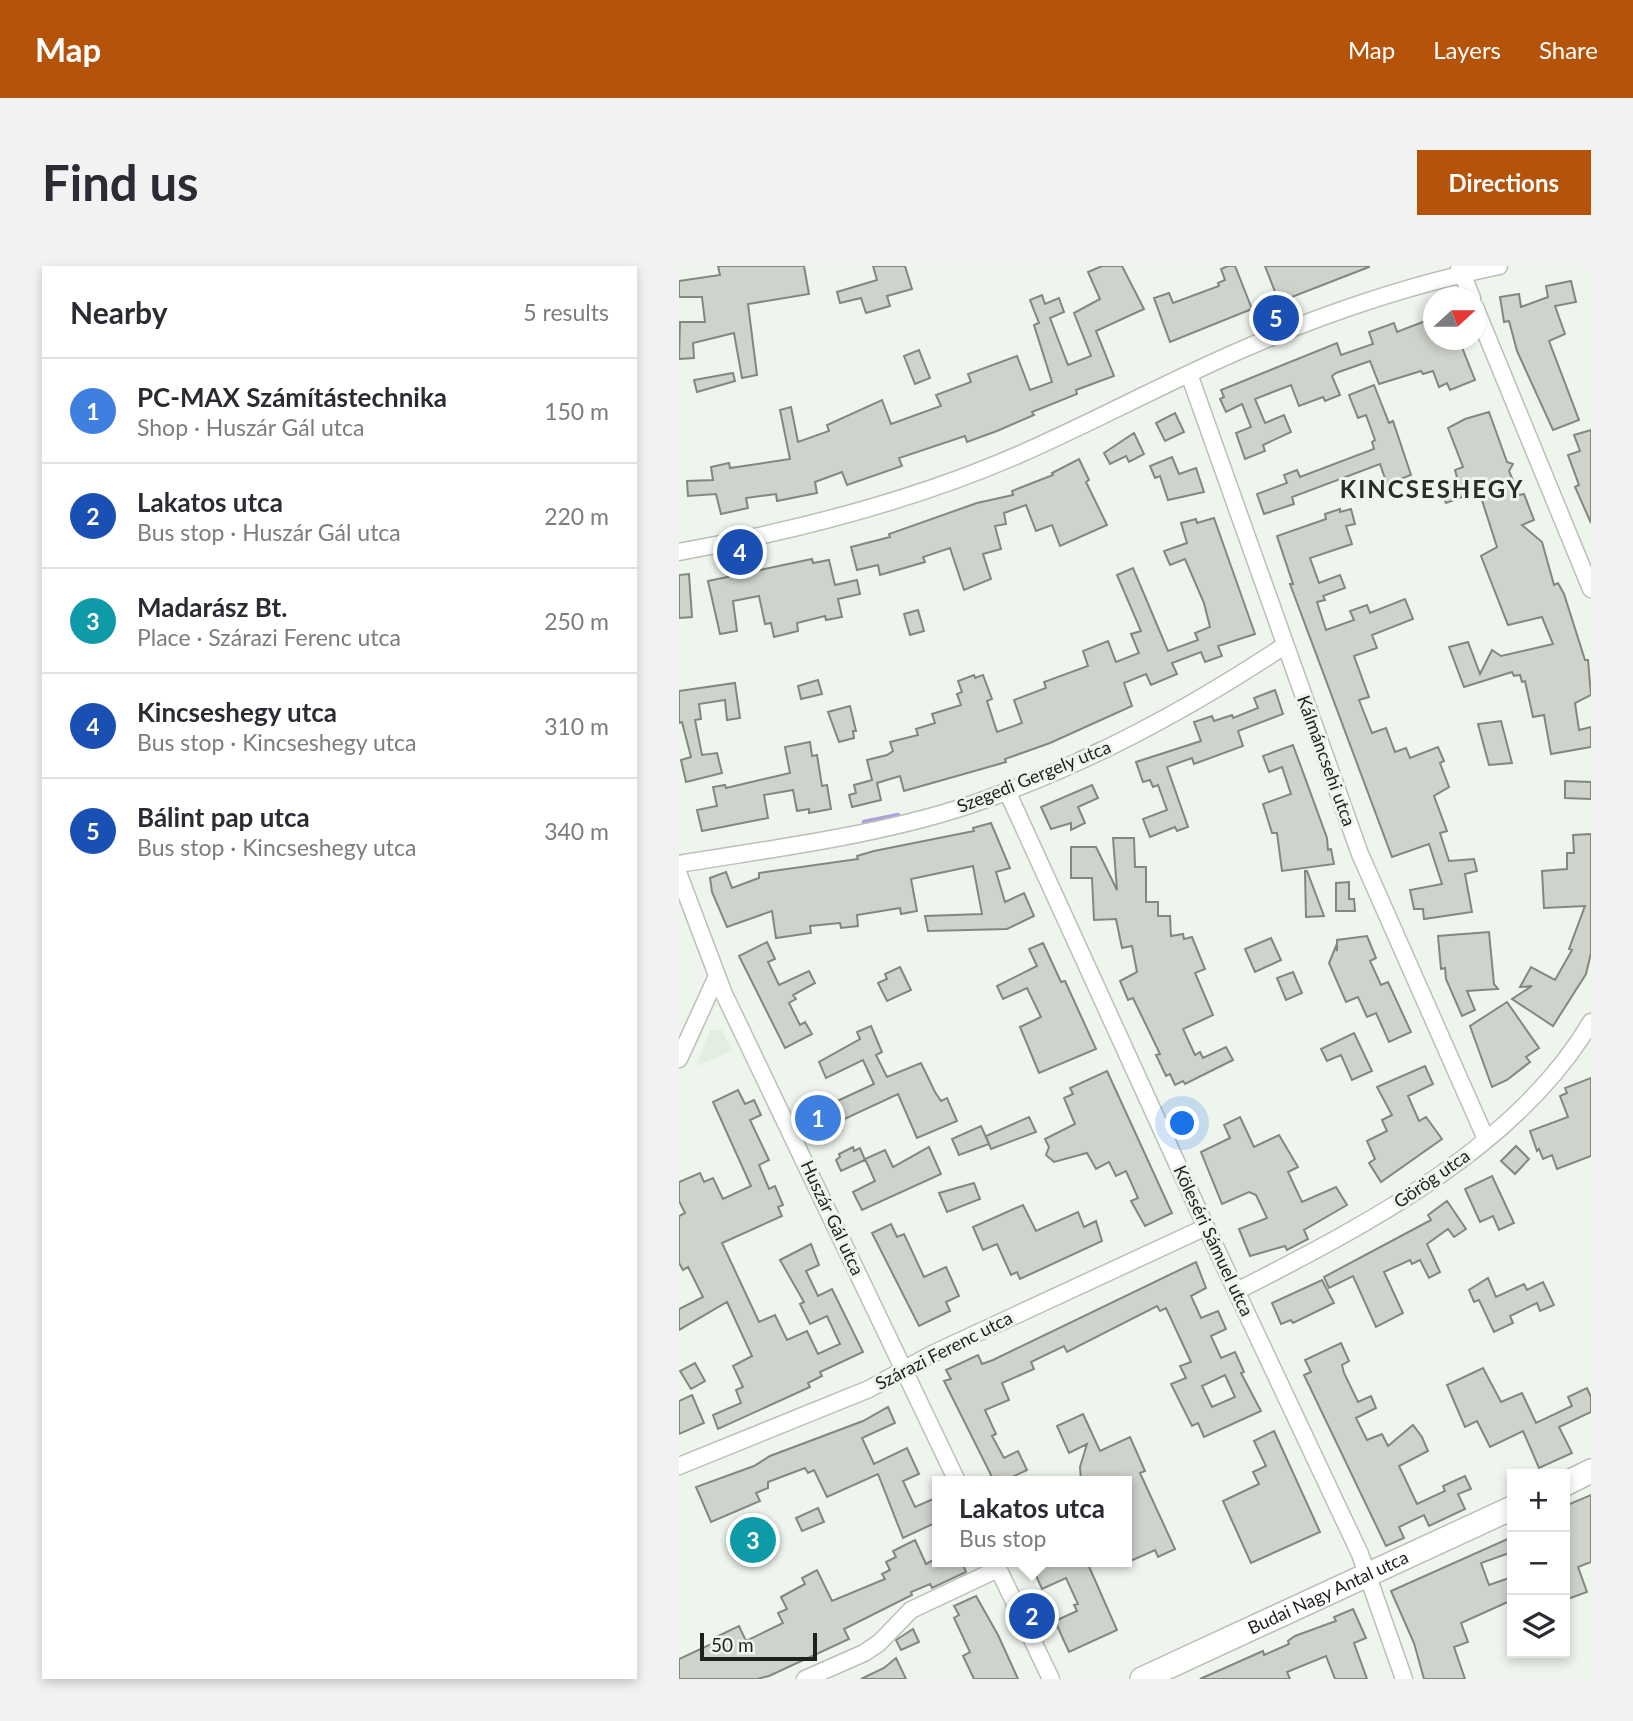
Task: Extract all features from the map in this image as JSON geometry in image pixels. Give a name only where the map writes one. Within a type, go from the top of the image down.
[{"type":"street","points":[[679,552],[833,519],[926,490],[1017,455],[1303,324],[1460,270],[1499,266]]},
{"type":"street","points":[[1460,270],[1467,287]]},
{"type":"street","points":[[1486,333],[1587,569],[1591,589]]},
{"type":"street","name":"Kálmáncsehi utca","points":[[1189,374],[1364,865],[1486,1139]]},
{"type":"street","name":"Szegedi Gergely utca","points":[[679,864],[917,819],[1007,792],[1190,707],[1284,646]]},
{"type":"street","name":"Köleséri Sámuel utca","points":[[1007,792],[1368,1575],[1404,1679]]},
{"type":"street","name":"Huszár Gál utca","points":[[679,875],[717,976],[955,1476]]},
{"type":"street","points":[[679,1059],[717,976]]},
{"type":"street","name":"Görög utca","points":[[1237,1291],[1365,1224],[1409,1197],[1486,1139],[1552,1075],[1591,1022]]},
{"type":"street","name":"Szárazi Ferenc utca","points":[[679,1466],[869,1389],[932,1354],[1206,1227]]},
{"type":"street","points":[[1570,1481],[1591,1471]]},
{"type":"street","name":"Budai Nagy Antal utca","points":[[1142,1679],[1507,1510]]},
{"type":"street","points":[[805,1679],[864,1653],[879,1643],[911,1610],[993,1567]]},
{"type":"street","points":[[998,1567],[1051,1679]]},
{"type":"shaded area","points":[[710,1030],[722,1030],[732,1051],[696,1066]]},
{"type":"building","points":[[718,266],[804,266],[809,294],[748,304],[757,375],[742,378],[734,333],[693,343],[694,358],[679,359],[680,322],[705,322],[702,297],[679,297],[679,281],[720,275]]},
{"type":"building","points":[[873,266],[905,266],[912,289],[887,296],[890,306],[866,313],[861,298],[840,303],[837,292],[877,280]]},
{"type":"building","points":[[1102,266],[1122,266],[1144,309],[1096,331],[1114,376],[1076,390],[1077,394],[1032,412],[1034,415],[997,431],[967,442],[965,436],[899,458],[902,466],[847,485],[842,472],[815,482],[817,493],[777,501],[776,494],[746,498],[748,508],[721,514],[716,494],[688,496],[687,481],[713,480],[711,467],[729,463],[730,468],[790,459],[780,410],[791,407],[798,442],[829,431],[827,425],[882,400],[891,424],[941,406],[936,395],[971,382],[968,374],[1017,356],[1030,390],[1052,382],[1034,325],[1039,323],[1030,300],[1042,295],[1045,304],[1059,298],[1064,312],[1050,318],[1068,365],[1091,356],[1074,313],[1100,299],[1088,272]]},
{"type":"building","points":[[1235,266],[1252,309],[1170,342],[1154,298],[1169,293],[1173,303],[1219,286],[1218,283],[1225,280],[1221,269]]},
{"type":"building","points":[[1265,266],[1369,266],[1369,267],[1279,302]]},
{"type":"building","points":[[1571,281],[1576,302],[1555,306],[1565,334],[1549,341],[1579,420],[1553,430],[1517,351],[1509,321],[1504,322],[1500,297],[1519,294],[1521,307],[1548,297],[1546,286]]},
{"type":"building","points":[[1423,322],[1423,350],[1463,350],[1475,380],[1450,390],[1447,383],[1439,387],[1433,371],[1423,374],[1421,371],[1379,384],[1370,361],[1332,376],[1340,395],[1325,401],[1323,397],[1299,406],[1291,385],[1255,399],[1265,423],[1284,415],[1291,432],[1263,445],[1265,451],[1245,459],[1236,433],[1251,427],[1242,404],[1226,412],[1220,399],[1224,397],[1221,390],[1337,343],[1341,355],[1373,344],[1369,332],[1394,323],[1397,332]]},
{"type":"building","points":[[919,350],[930,378],[915,384],[904,356]]},
{"type":"building","points":[[733,373],[735,381],[697,392],[694,380]]},
{"type":"building","points":[[1374,385],[1389,423],[1393,421],[1411,475],[1387,484],[1380,464],[1292,497],[1294,504],[1264,514],[1257,494],[1287,483],[1284,475],[1297,470],[1300,477],[1374,449],[1372,442],[1375,440],[1366,415],[1358,418],[1349,395]]},
{"type":"building","points":[[1489,412],[1507,462],[1513,464],[1509,471],[1519,495],[1524,494],[1534,520],[1522,525],[1542,542],[1554,585],[1558,583],[1564,594],[1585,660],[1588,660],[1591,695],[1575,703],[1579,730],[1591,727],[1591,747],[1551,754],[1544,715],[1533,717],[1525,681],[1522,682],[1520,675],[1514,676],[1512,672],[1464,687],[1449,647],[1468,642],[1480,674],[1492,650],[1501,656],[1553,644],[1542,617],[1508,625],[1481,556],[1497,547],[1479,491],[1446,503],[1440,488],[1455,483],[1455,470],[1463,467],[1448,428],[1465,419]]},
{"type":"building","points":[[1175,413],[1184,432],[1165,441],[1156,423]]},
{"type":"building","points":[[1591,430],[1591,523],[1575,487],[1579,485],[1568,455],[1580,451],[1574,435]]},
{"type":"building","points":[[1134,433],[1144,454],[1129,462],[1126,456],[1110,464],[1104,453]]},
{"type":"building","points":[[1172,457],[1179,474],[1196,468],[1204,492],[1168,500],[1160,476],[1155,478],[1150,466]]},
{"type":"building","points":[[1079,459],[1089,480],[1086,482],[1107,525],[1060,546],[1052,525],[1036,531],[1026,505],[1004,513],[1006,524],[995,526],[1001,549],[983,554],[991,579],[964,590],[950,548],[923,557],[925,562],[880,575],[878,565],[857,570],[851,547],[890,537],[889,534],[977,503],[1013,495],[1012,491],[1053,475],[1052,473]]},
{"type":"building","points":[[1340,509],[1340,512],[1351,509],[1355,524],[1346,526],[1352,544],[1310,558],[1319,583],[1340,575],[1345,588],[1323,596],[1325,600],[1317,602],[1326,630],[1354,620],[1350,611],[1367,605],[1370,613],[1405,599],[1413,619],[1372,635],[1377,648],[1354,656],[1369,697],[1359,700],[1372,733],[1386,728],[1395,752],[1406,748],[1410,758],[1438,747],[1444,761],[1440,763],[1449,787],[1434,796],[1447,831],[1440,833],[1449,861],[1474,859],[1477,871],[1465,874],[1472,912],[1424,919],[1423,909],[1414,909],[1410,890],[1442,884],[1429,844],[1392,857],[1290,584],[1293,584],[1277,536],[1326,519],[1325,514]]},
{"type":"building","points":[[1214,518],[1255,634],[1218,646],[1222,656],[1205,662],[1201,652],[1172,663],[1177,674],[1151,685],[1146,674],[1124,683],[1132,706],[1050,743],[1005,759],[1006,762],[904,791],[900,776],[877,783],[881,800],[852,807],[849,795],[856,793],[854,785],[872,780],[867,760],[887,755],[893,751],[890,742],[918,735],[916,729],[935,723],[932,714],[961,705],[957,694],[962,692],[958,681],[974,675],[975,678],[983,675],[992,699],[987,701],[997,732],[1022,723],[1014,700],[1046,688],[1044,682],[1088,666],[1083,651],[1108,641],[1116,662],[1139,653],[1131,634],[1141,631],[1117,575],[1133,568],[1168,651],[1198,640],[1195,633],[1210,627],[1204,603],[1185,559],[1170,565],[1164,551],[1187,543],[1181,523],[1196,519],[1197,523]]},
{"type":"building","points":[[812,559],[813,563],[829,560],[835,585],[857,580],[860,594],[838,599],[842,617],[826,620],[825,616],[797,623],[798,631],[774,637],[771,623],[765,624],[759,596],[733,601],[737,631],[720,634],[708,581]]},
{"type":"building","points":[[689,574],[692,617],[679,618],[679,575]]},
{"type":"building","points":[[918,610],[924,631],[910,635],[904,614]]},
{"type":"building","points":[[818,680],[822,694],[801,699],[798,686]]},
{"type":"building","points":[[735,683],[740,718],[727,720],[725,700],[699,704],[701,719],[695,720],[702,755],[717,753],[722,773],[686,782],[681,760],[691,757],[682,722],[679,723],[679,691]]},
{"type":"building","points":[[1275,690],[1283,714],[1238,731],[1243,746],[1194,764],[1192,758],[1167,767],[1188,827],[1177,831],[1175,827],[1150,837],[1143,819],[1167,810],[1158,785],[1153,787],[1150,780],[1143,782],[1136,762],[1201,741],[1194,722],[1212,716],[1214,721],[1232,715],[1233,718],[1258,708],[1254,698]]},
{"type":"building","points":[[850,706],[856,731],[853,731],[854,738],[839,742],[828,712]]},
{"type":"building","points":[[1501,721],[1512,763],[1489,765],[1478,724]]},
{"type":"building","points":[[810,742],[812,756],[817,755],[822,786],[827,785],[831,809],[809,813],[809,809],[797,811],[793,790],[764,795],[768,818],[702,831],[697,810],[717,806],[713,787],[725,785],[726,788],[790,773],[785,747]]},
{"type":"building","points":[[1293,745],[1334,864],[1282,871],[1277,833],[1272,833],[1263,804],[1291,794],[1282,767],[1269,772],[1263,756]]},
{"type":"building","points":[[1565,781],[1591,782],[1591,799],[1565,798]]},
{"type":"building","points":[[1092,785],[1098,798],[1078,807],[1085,823],[1071,830],[1071,823],[1051,829],[1041,807]]},
{"type":"building","points":[[991,823],[1010,868],[996,872],[1005,902],[1024,893],[1034,916],[1007,929],[928,931],[925,916],[982,914],[973,866],[911,879],[917,911],[901,914],[900,908],[857,915],[858,926],[841,928],[840,923],[810,926],[811,933],[776,938],[772,911],[727,927],[712,892],[710,878],[726,872],[732,888],[759,878],[759,873],[858,859],[857,856],[874,851],[974,831],[973,828]]},
{"type":"building","points":[[1591,834],[1591,953],[1586,974],[1553,1026],[1512,999],[1532,986],[1520,987],[1531,967],[1555,980],[1572,950],[1569,949],[1585,906],[1544,908],[1542,871],[1567,869],[1567,853],[1574,853],[1573,835]]},
{"type":"building","points":[[1113,838],[1134,838],[1135,867],[1146,867],[1146,902],[1158,902],[1158,916],[1170,916],[1171,936],[1183,934],[1184,939],[1192,937],[1205,969],[1195,973],[1213,1015],[1183,1029],[1195,1055],[1200,1052],[1203,1058],[1226,1047],[1233,1060],[1185,1084],[1183,1081],[1175,1085],[1170,1074],[1166,1076],[1156,1055],[1160,1054],[1133,998],[1128,1000],[1120,981],[1137,972],[1132,946],[1122,948],[1116,919],[1094,920],[1092,878],[1071,878],[1071,847],[1096,847],[1117,890]]},
{"type":"building","points":[[1307,871],[1324,916],[1306,917]]},
{"type":"building","points":[[1349,882],[1349,899],[1354,899],[1355,911],[1336,911],[1336,883]]},
{"type":"building","points":[[1489,932],[1494,984],[1498,989],[1467,991],[1475,1010],[1462,1016],[1446,979],[1445,968],[1441,969],[1438,936]]},
{"type":"building","points":[[1367,936],[1376,958],[1370,961],[1381,985],[1388,982],[1411,1032],[1389,1042],[1376,1013],[1367,1017],[1358,997],[1346,1002],[1329,963],[1336,946],[1337,951],[1337,940]]},
{"type":"building","points":[[1271,938],[1281,960],[1255,972],[1245,949]]},
{"type":"building","points":[[767,942],[775,959],[768,962],[779,985],[809,971],[815,983],[793,995],[796,999],[789,1003],[800,1025],[805,1022],[812,1034],[785,1048],[739,956]]},
{"type":"building","points":[[1043,943],[1061,982],[1065,981],[1096,1049],[1039,1073],[1020,1027],[1041,1017],[1027,988],[1003,999],[997,986],[1037,966],[1029,949]]},
{"type":"building","points":[[900,967],[911,990],[887,1001],[878,983],[887,979],[885,974]]},
{"type":"building","points":[[1293,972],[1302,993],[1286,1000],[1277,978]]},
{"type":"building","points":[[1507,1002],[1539,1048],[1526,1057],[1530,1062],[1507,1080],[1492,1087],[1470,1026]]},
{"type":"building","points":[[871,1026],[882,1052],[876,1055],[887,1077],[921,1063],[941,1101],[947,1098],[957,1121],[917,1138],[898,1094],[823,1129],[813,1106],[831,1097],[833,1103],[874,1084],[863,1060],[826,1078],[819,1062],[860,1039],[857,1032]]},
{"type":"building","points":[[1354,1033],[1372,1071],[1352,1080],[1341,1055],[1327,1061],[1321,1049]]},
{"type":"building","points":[[1425,1066],[1433,1084],[1408,1096],[1419,1121],[1426,1117],[1442,1139],[1381,1182],[1369,1163],[1375,1159],[1367,1141],[1387,1131],[1382,1120],[1392,1115],[1377,1087]]},
{"type":"building","points":[[1107,1071],[1172,1213],[1145,1226],[1131,1201],[1138,1198],[1126,1171],[1116,1176],[1109,1162],[1096,1169],[1087,1153],[1054,1162],[1046,1155],[1049,1147],[1045,1139],[1075,1124],[1064,1098],[1073,1094],[1070,1088]]},
{"type":"building","points":[[1591,1078],[1591,1156],[1557,1169],[1552,1155],[1543,1159],[1539,1149],[1537,1151],[1530,1131],[1568,1117],[1560,1096],[1567,1093],[1565,1088]]},
{"type":"building","points":[[738,1090],[745,1104],[754,1100],[761,1115],[750,1120],[769,1160],[759,1165],[769,1189],[775,1186],[783,1205],[778,1207],[782,1216],[722,1243],[759,1322],[775,1315],[787,1340],[807,1331],[818,1354],[840,1344],[827,1316],[810,1324],[800,1304],[804,1302],[780,1260],[811,1244],[819,1265],[806,1271],[818,1296],[832,1289],[863,1352],[820,1372],[822,1376],[808,1383],[810,1387],[718,1429],[713,1415],[741,1403],[736,1390],[743,1387],[733,1366],[752,1356],[727,1302],[679,1330],[679,1309],[703,1297],[688,1267],[683,1270],[679,1263],[679,1216],[685,1213],[679,1201],[679,1182],[700,1173],[704,1182],[713,1178],[723,1199],[751,1186],[713,1102]]},
{"type":"building","points":[[1029,1117],[1036,1132],[991,1149],[986,1136]]},
{"type":"building","points":[[1240,1117],[1254,1147],[1279,1135],[1298,1167],[1288,1172],[1302,1202],[1336,1187],[1347,1205],[1304,1230],[1308,1239],[1287,1250],[1285,1246],[1250,1256],[1239,1229],[1267,1218],[1256,1195],[1249,1192],[1222,1204],[1201,1152],[1230,1138],[1224,1125]]},
{"type":"building","points":[[981,1126],[989,1144],[959,1155],[952,1139]]},
{"type":"building","points":[[1516,1146],[1529,1159],[1515,1174],[1501,1161]]},
{"type":"building","points":[[853,1147],[854,1151],[860,1148],[865,1160],[841,1171],[836,1160],[840,1157],[839,1154]]},
{"type":"building","points":[[929,1147],[941,1174],[862,1210],[853,1192],[875,1181],[865,1159],[885,1150],[893,1167]]},
{"type":"building","points":[[1492,1176],[1514,1223],[1499,1230],[1493,1216],[1480,1222],[1465,1189]]},
{"type":"building","points":[[974,1183],[980,1199],[947,1212],[939,1193]]},
{"type":"building","points":[[1447,1201],[1466,1229],[1454,1237],[1448,1229],[1427,1244],[1440,1272],[1429,1278],[1420,1260],[1412,1264],[1410,1260],[1384,1272],[1403,1313],[1376,1327],[1353,1276],[1329,1288],[1324,1277],[1431,1220],[1428,1215]]},
{"type":"building","points":[[1023,1205],[1036,1231],[1078,1212],[1084,1227],[1096,1221],[1102,1241],[1020,1279],[1017,1272],[1011,1275],[997,1244],[983,1250],[973,1227]]},
{"type":"building","points":[[891,1224],[897,1237],[904,1234],[924,1277],[946,1267],[959,1296],[946,1302],[950,1311],[919,1326],[872,1233]]},
{"type":"building","points":[[1196,1262],[1206,1288],[1191,1296],[1201,1318],[1218,1311],[1226,1329],[1211,1336],[1221,1358],[1235,1352],[1244,1372],[1241,1373],[1261,1411],[1204,1437],[1198,1423],[1192,1426],[1171,1384],[1186,1378],[1180,1366],[1191,1362],[1166,1308],[1160,1311],[1157,1306],[1067,1352],[1064,1346],[1031,1362],[1034,1369],[1002,1383],[1009,1400],[985,1410],[996,1434],[992,1436],[1004,1458],[1018,1451],[1027,1470],[1014,1476],[992,1476],[944,1381],[951,1379],[946,1370],[978,1355],[982,1364]],"holes":[[[1225,1375],[1235,1397],[1212,1407],[1202,1386]]]},
{"type":"building","points":[[1488,1278],[1496,1297],[1524,1284],[1527,1290],[1543,1282],[1554,1305],[1540,1311],[1537,1303],[1510,1316],[1513,1323],[1494,1332],[1479,1300],[1474,1302],[1469,1290]]},
{"type":"building","points":[[1322,1280],[1334,1303],[1293,1323],[1291,1320],[1281,1324],[1272,1303]]},
{"type":"building","points":[[1341,1343],[1349,1361],[1342,1365],[1344,1373],[1358,1402],[1371,1396],[1376,1408],[1356,1418],[1367,1440],[1382,1434],[1388,1446],[1413,1425],[1422,1437],[1428,1451],[1399,1466],[1417,1504],[1445,1491],[1443,1486],[1465,1476],[1471,1489],[1458,1494],[1465,1509],[1429,1526],[1424,1515],[1399,1527],[1404,1538],[1386,1546],[1304,1375],[1311,1372],[1305,1360]]},
{"type":"building","points":[[695,1363],[705,1381],[691,1389],[680,1371]]},
{"type":"building","points":[[1483,1368],[1501,1402],[1522,1393],[1536,1423],[1572,1406],[1568,1397],[1587,1388],[1591,1397],[1591,1412],[1559,1427],[1572,1453],[1539,1468],[1523,1431],[1490,1447],[1477,1421],[1465,1427],[1447,1385]]},
{"type":"building","points":[[692,1395],[704,1423],[679,1434],[679,1401]]},
{"type":"building","points":[[888,1407],[895,1423],[862,1438],[874,1464],[907,1448],[919,1474],[903,1481],[915,1507],[932,1499],[932,1524],[903,1538],[878,1474],[827,1497],[814,1470],[808,1473],[805,1468],[768,1482],[768,1488],[756,1493],[760,1501],[711,1522],[696,1487],[863,1421]]},
{"type":"building","points":[[1083,1414],[1100,1451],[1130,1437],[1145,1471],[1140,1473],[1175,1549],[1158,1557],[1155,1550],[1132,1560],[1132,1476],[1081,1476],[1080,1467],[1087,1444],[1069,1453],[1057,1426]]},
{"type":"building","points":[[1274,1431],[1320,1532],[1251,1563],[1223,1501],[1259,1484],[1253,1472],[1266,1466],[1254,1441]]},
{"type":"building","points":[[1591,1495],[1591,1562],[1578,1567],[1587,1592],[1570,1598],[1570,1532],[1570,1504]]},
{"type":"building","points":[[818,1508],[824,1522],[802,1531],[796,1518]]},
{"type":"building","points":[[769,1522],[776,1535],[744,1553],[737,1538]]},
{"type":"building","points":[[1507,1539],[1507,1554],[1481,1563],[1489,1585],[1507,1579],[1507,1602],[1461,1623],[1468,1642],[1454,1647],[1465,1679],[1424,1679],[1414,1643],[1391,1591]]},
{"type":"building","points":[[915,1540],[926,1564],[932,1561],[932,1567],[964,1567],[966,1572],[932,1588],[930,1584],[911,1592],[912,1595],[844,1629],[849,1639],[769,1676],[757,1679],[679,1679],[679,1659],[720,1640],[718,1636],[739,1626],[746,1641],[783,1623],[778,1613],[787,1609],[781,1597],[805,1584],[802,1578],[817,1570],[832,1601],[885,1579],[882,1574],[890,1570],[886,1562],[896,1557],[893,1551]]},
{"type":"building","points":[[1032,1567],[1089,1567],[1117,1630],[1069,1652],[1055,1621],[1077,1611],[1074,1605],[1078,1604],[1066,1578],[1042,1589]]},
{"type":"building","points":[[976,1596],[1018,1679],[974,1679],[963,1656],[970,1652],[954,1618],[959,1615],[954,1606]]},
{"type":"building","points":[[1353,1609],[1366,1638],[1354,1643],[1367,1679],[1335,1679],[1326,1656],[1287,1672],[1290,1679],[1200,1679],[1263,1651],[1264,1655],[1289,1644],[1288,1641],[1295,1636],[1336,1621],[1334,1617]]},
{"type":"building","points":[[913,1629],[919,1642],[901,1650],[896,1640]]},
{"type":"building","points":[[896,1658],[906,1679],[861,1679],[884,1668]]},
{"type":"waterway","points":[[1077,754],[1098,744]]},
{"type":"waterway","points":[[864,822],[898,815]]},
{"type":"place","name":"Bálint pap utca","points":[[1276,318]]},
{"type":"place","name":"Kincseshegy utca","points":[[740,552]]},
{"type":"place","name":"PC-MAX Számítástechnika","points":[[818,1118]]},
{"type":"place","name":"Madarász Bt.","points":[[753,1540]]},
{"type":"place","name":"Lakatos utca","points":[[1032,1616]]},
{"type":"district","name":"KINCSESHEGY","points":[[1432,490]]}]
